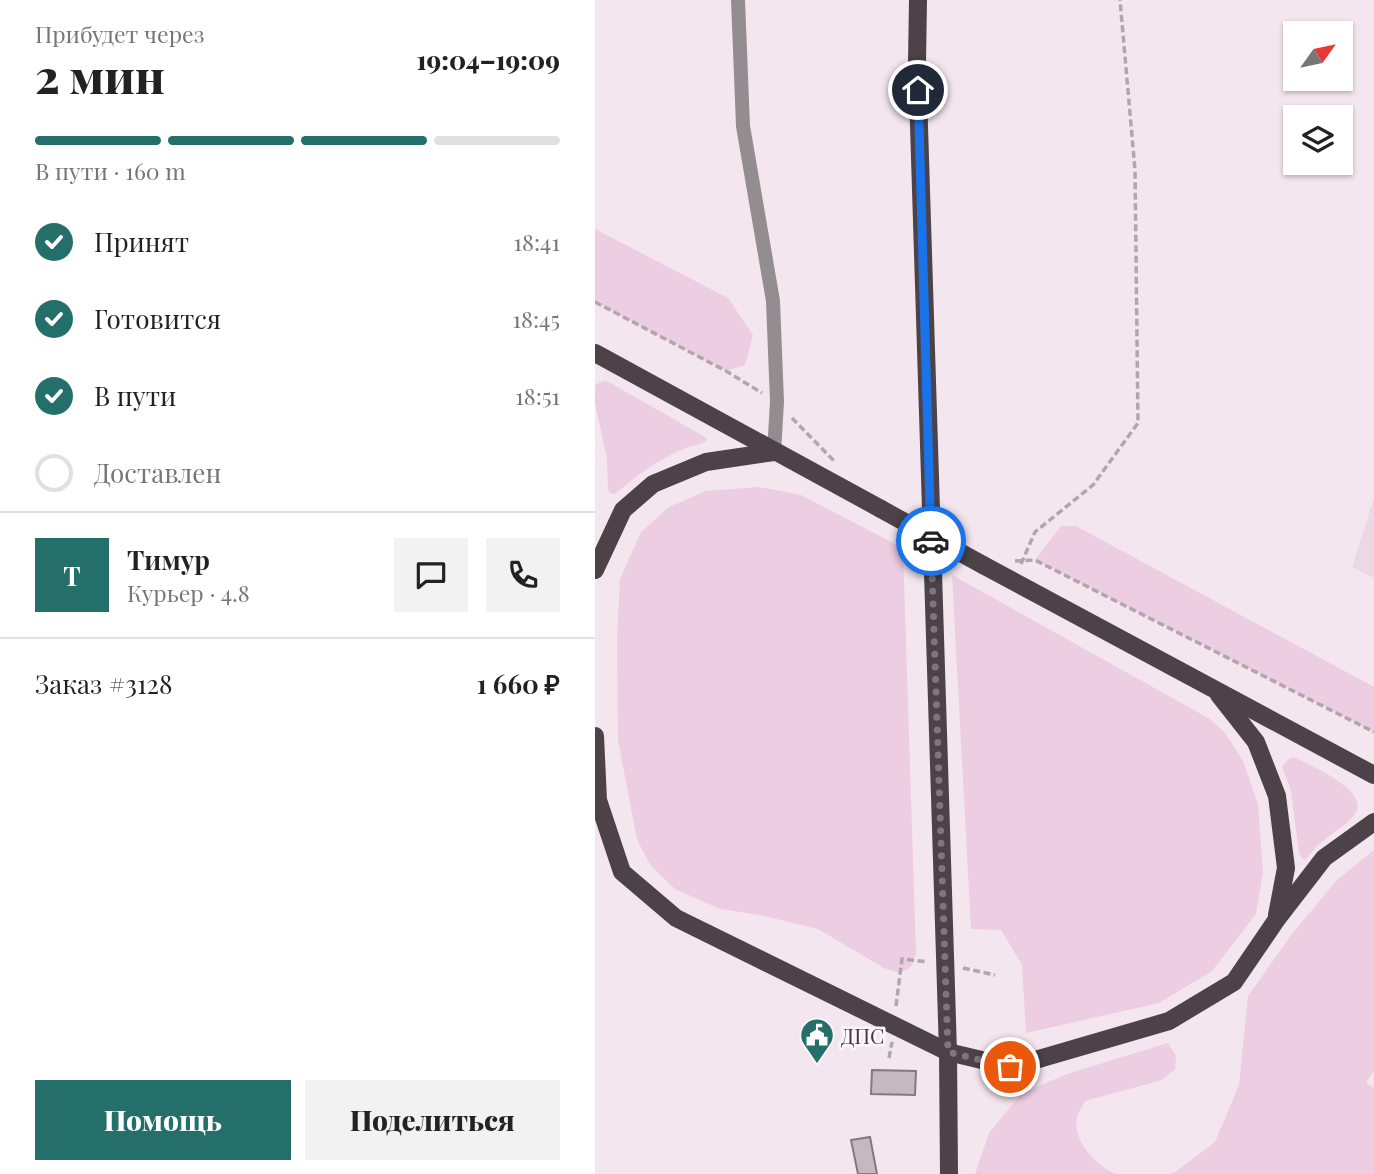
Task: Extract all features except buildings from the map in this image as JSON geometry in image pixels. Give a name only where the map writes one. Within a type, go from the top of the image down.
[{"type":"main road","points":[[918,0],[917,62],[948,1052],[949,1174]]},
{"type":"main road","points":[[595,353],[1374,775]]},
{"type":"main road","points":[[595,570],[623,510],[653,484],[706,461],[774,452]]},
{"type":"main road","points":[[1214,689],[1256,742],[1277,796],[1286,868],[1277,919]]},
{"type":"main road","points":[[595,736],[598,800],[622,872],[676,918],[948,1052],[1010,1067],[1169,1021],[1234,982],[1277,919],[1324,858],[1374,822]]},
{"type":"street","points":[[738,0],[743,126],[773,301],[777,402],[774,452]]},
{"type":"path","points":[[1012,580],[1035,532],[1093,485],[1138,423],[1135,170],[1120,0]]},
{"type":"path","points":[[595,302],[726,371],[777,402],[843,470]]},
{"type":"path","points":[[983,565],[1035,559],[1374,732]]},
{"type":"path","points":[[889,1058],[902,959],[945,963],[995,975]]},
{"type":"shaded area","points":[[595,229],[728,298],[753,335],[745,365],[726,371],[595,302]]},
{"type":"shaded area","points":[[605,380],[707,440],[663,459],[615,494],[611,494],[608,490],[607,459],[595,403],[595,385]]},
{"type":"shaded area","points":[[759,487],[801,495],[903,548],[916,954],[911,967],[899,973],[884,968],[818,929],[760,915],[720,909],[675,889],[651,866],[637,840],[618,740],[617,638],[620,579],[641,532],[669,507],[706,491]]},
{"type":"shaded area","points":[[1374,498],[1374,578],[1352,567]]},
{"type":"shaded area","points":[[1061,526],[1076,526],[1374,687],[1374,732],[1035,560]]},
{"type":"shaded area","points":[[952,575],[1210,719],[1225,733],[1243,761],[1258,804],[1263,872],[1256,914],[1212,971],[1159,1003],[1026,1033],[1022,965],[1001,930],[971,929]]},
{"type":"shaded area","points":[[1290,758],[1296,758],[1336,780],[1354,795],[1357,804],[1356,812],[1350,820],[1320,843],[1304,860],[1299,854],[1291,791],[1282,766]]},
{"type":"shaded area","points":[[1374,850],[1374,1071],[1366,1083],[1374,1088],[1374,1174],[1170,1174],[1215,1142],[1239,1085],[1248,996],[1292,934],[1337,880]]},
{"type":"shaded area","points":[[1168,1043],[1176,1056],[1175,1069],[1162,1080],[1085,1101],[1078,1115],[1078,1135],[1087,1152],[1116,1174],[975,1174],[989,1133],[1021,1094],[1067,1074]]},
{"type":"way so far","points":[[931,541],[948,1052],[1010,1067]]},
{"type":"place","name":"ДПС","points":[[817,1065]]},
{"type":"route","points":[[918,90],[931,541]]}]
